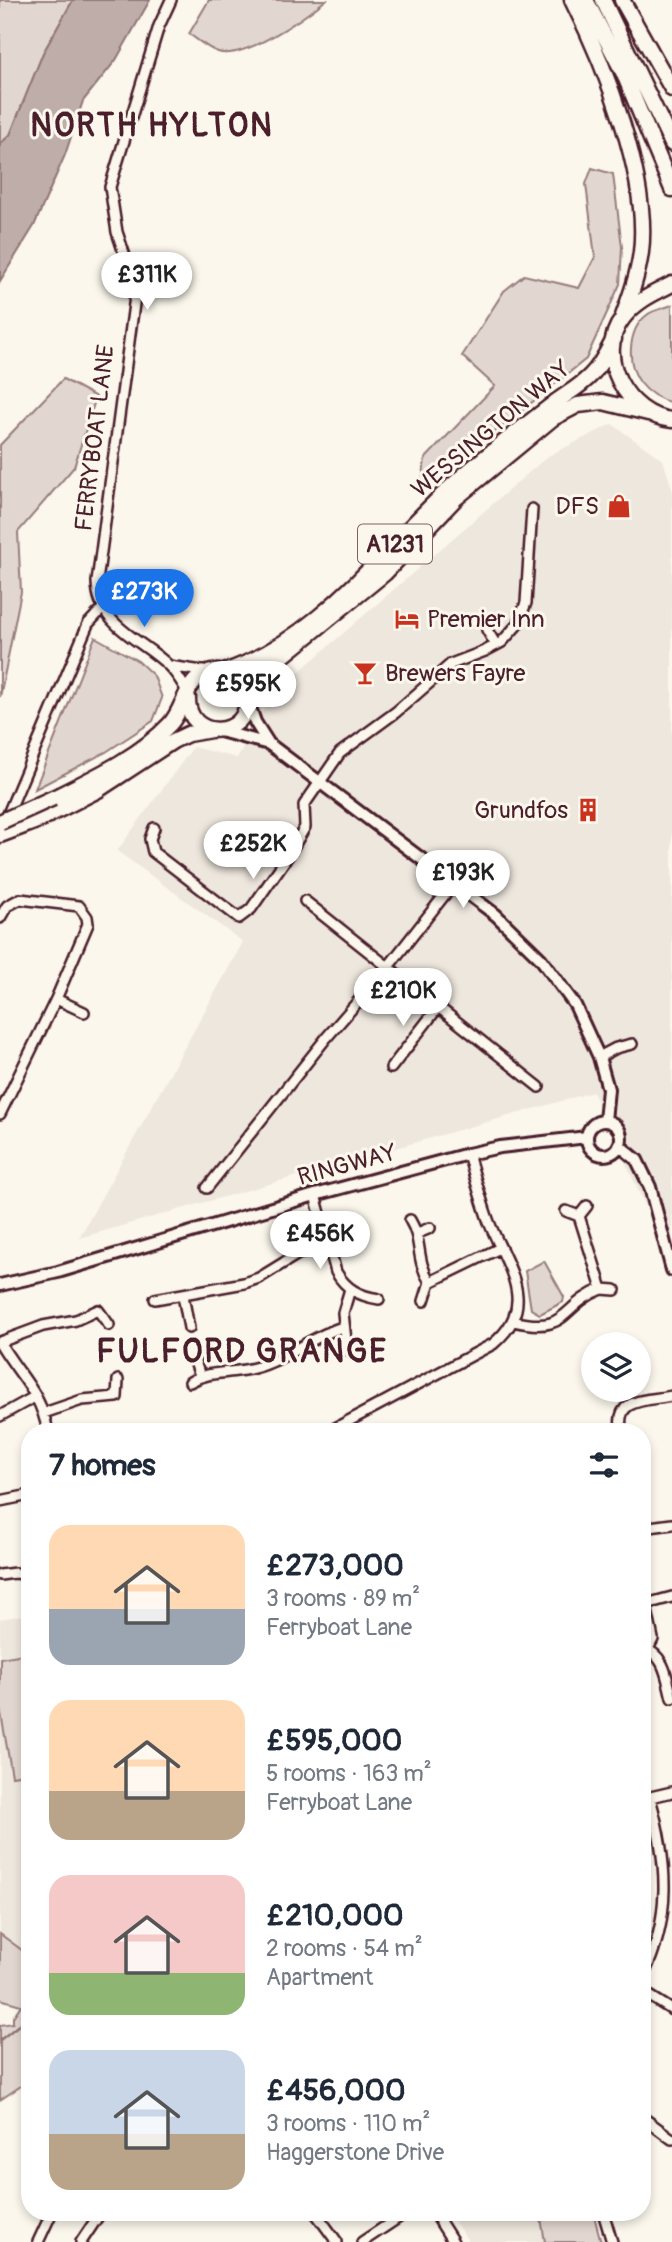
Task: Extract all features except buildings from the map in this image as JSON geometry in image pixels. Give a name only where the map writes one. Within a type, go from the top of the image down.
[{"type":"highway","points":[[572,0],[614,96],[638,190],[642,250],[622,319]]},
{"type":"highway","points":[[586,0],[624,74],[672,189]]},
{"type":"highway","points":[[603,0],[672,144]]},
{"type":"highway","points":[[622,0],[672,89]]},
{"type":"highway","name":"A1231","points":[[669,422],[635,404],[624,390],[614,360],[614,339],[622,319],[634,307],[672,284]]},
{"type":"highway","name":"WESSINGTON WAY","points":[[0,834],[55,804],[151,741],[180,713],[200,677],[270,653],[306,626],[367,574],[431,506],[465,475],[556,401],[583,383],[598,367],[614,339]]},
{"type":"highway","name":"WESSINGTON WAY","points":[[0,822],[110,783],[188,734],[228,728],[238,722],[246,708],[246,696],[272,665],[385,573],[456,498],[553,418],[578,405],[603,402],[648,413]]},
{"type":"highway","points":[[216,672],[236,678],[246,696]]},
{"type":"highway","points":[[188,695],[194,720],[203,727],[216,730]]},
{"type":"street","name":"FERRYBOAT LANE","points":[[103,608],[97,582],[135,289],[117,232],[110,187],[159,26],[171,0]]},
{"type":"street","points":[[154,828],[150,839],[153,852],[239,918],[251,909],[305,827],[303,805],[340,753],[396,712],[451,664],[496,645],[517,625],[526,603],[532,509]]},
{"type":"street","points":[[0,834],[88,624],[103,608],[124,633],[169,666],[188,695]]},
{"type":"street","points":[[487,630],[496,645]]},
{"type":"street","points":[[169,666],[216,672]]},
{"type":"street","points":[[246,696],[255,722],[269,744],[496,915],[541,959],[575,1005],[599,1057],[608,1089],[605,1121]]},
{"type":"street","points":[[216,730],[269,744]]},
{"type":"street","points":[[207,1188],[454,883]]},
{"type":"street","points":[[0,918],[8,906],[20,899],[72,903],[84,910],[88,924],[56,999],[0,1114]]},
{"type":"street","points":[[305,901],[539,1087]]},
{"type":"street","points":[[56,999],[83,1012]]},
{"type":"street","points":[[391,1068],[439,1006]]},
{"type":"street","points":[[599,1057],[616,1048],[632,1044]]},
{"type":"street","points":[[605,1121],[619,1130],[619,1144],[614,1151],[601,1154],[591,1148],[587,1137],[594,1124],[605,1121]]},
{"type":"street","name":"RINGWAY","points":[[0,1285],[58,1272],[315,1195],[468,1154],[500,1147],[587,1137]]},
{"type":"street","points":[[619,1144],[637,1160],[650,1187],[672,1270]]},
{"type":"street","points":[[345,1423],[492,1344],[508,1330],[513,1321],[518,1292],[514,1277],[487,1217],[468,1154]]},
{"type":"street","points":[[315,1195],[328,1246],[341,1282],[358,1294],[379,1299]]},
{"type":"street","points":[[579,1216],[587,1206]]},
{"type":"street","points":[[566,1211],[579,1216]]},
{"type":"street","points":[[579,1216],[602,1289]]},
{"type":"street","points":[[410,1220],[418,1233],[418,1258],[430,1282],[424,1301]]},
{"type":"street","points":[[418,1233],[430,1228]]},
{"type":"street","points":[[155,1299],[244,1283],[259,1278],[298,1254],[328,1246]]},
{"type":"street","points":[[430,1282],[500,1248]]},
{"type":"street","points":[[347,1350],[343,1313],[350,1289]]},
{"type":"street","points":[[513,1321],[539,1326],[551,1325],[562,1319],[592,1292],[602,1289],[615,1290]]},
{"type":"street","points":[[183,1295],[189,1328]]},
{"type":"street","points":[[46,1423],[36,1396],[0,1342],[43,1326],[76,1320],[98,1310],[109,1325]]},
{"type":"street","points":[[190,1382],[200,1376],[252,1369],[274,1362],[329,1331],[343,1327]]},
{"type":"street","points":[[195,1362],[200,1376]]},
{"type":"street","points":[[44,1413],[82,1400],[117,1397],[118,1380]]},
{"type":"street","points":[[0,1416],[36,1396]]},
{"type":"street","points":[[620,1423],[621,1410],[628,1404],[672,1396]]},
{"type":"street","points":[[0,1501],[21,1497]]},
{"type":"street","points":[[651,1527],[672,1524]]},
{"type":"street","points":[[0,1575],[21,1574]]},
{"type":"street","points":[[651,1603],[672,1597]]},
{"type":"street","points":[[651,1654],[663,1664],[672,1698]]},
{"type":"street","points":[[651,1797],[672,1792]]},
{"type":"street","points":[[651,1813],[670,1868],[668,1933],[651,1966]]},
{"type":"street","points":[[651,1997],[672,2010]]},
{"type":"street","points":[[651,2123],[672,2138]]},
{"type":"street","points":[[38,2242],[48,2221]]},
{"type":"street","points":[[81,2242],[95,2221]]},
{"type":"street","points":[[322,2221],[337,2242]]},
{"type":"street","points":[[362,2242],[394,2221]]},
{"type":"street","points":[[440,2221],[453,2242]]},
{"type":"street","points":[[606,2221],[612,2242]]},
{"type":"shaded area","points":[[0,0],[73,0],[43,53],[10,135],[0,144]]},
{"type":"shaded area","points":[[73,0],[150,0],[116,60],[83,101],[65,155],[34,226],[0,281],[0,144],[10,135],[43,53]]},
{"type":"shaded area","points":[[209,0],[326,0],[258,44],[229,53],[214,51],[189,34]]},
{"type":"shaded area","points":[[592,168],[613,174],[622,247],[620,284],[586,359],[500,428],[422,483],[425,459],[495,386],[462,356],[504,291],[524,275],[579,288],[595,257],[586,184]]},
{"type":"shaded area","points":[[672,305],[672,403],[654,395],[641,383],[633,367],[631,348],[635,330],[643,318]]},
{"type":"shaded area","points":[[63,379],[96,397],[74,467],[18,532],[21,592],[0,697],[0,445]]},
{"type":"shaded area","points":[[612,424],[663,460],[672,488],[672,1264],[593,1092],[79,1238],[243,942],[117,851],[193,747],[237,758],[272,695],[548,456]]},
{"type":"shaded area","points":[[95,637],[138,661],[154,676],[162,698],[153,721],[106,752],[35,789]]},
{"type":"shaded area","points":[[544,1261],[564,1297],[563,1302],[540,1314],[531,1309],[525,1271]]},
{"type":"shaded area","points":[[21,1616],[21,1949],[0,1934],[0,1619]]},
{"type":"shaded area","points":[[21,1654],[21,1774],[12,1776],[0,1708],[0,1658]]},
{"type":"shaded area","points":[[0,1934],[21,1949],[21,2005],[0,1999]]},
{"type":"shaded area","points":[[21,2005],[21,2086],[0,2100],[0,2025],[13,2023],[13,2017]]},
{"type":"shaded area","points":[[454,2221],[542,2221],[545,2242],[469,2242]]},
{"type":"shaded area","points":[[542,2221],[595,2221],[601,2242],[545,2242]]},
{"type":"waterway","points":[[0,2040],[21,2023]]},
{"type":"place","name":"DFS","points":[[619,506]]},
{"type":"place","name":"Premier Inn","points":[[407,619]]},
{"type":"place","name":"Brewers Fayre","points":[[365,673]]},
{"type":"place","name":"Grundfos","points":[[588,810]]},
{"type":"district","name":"NORTH HYLTON","points":[[152,126]]},
{"type":"district","name":"FULFORD GRANGE","points":[[242,1352]]}]
